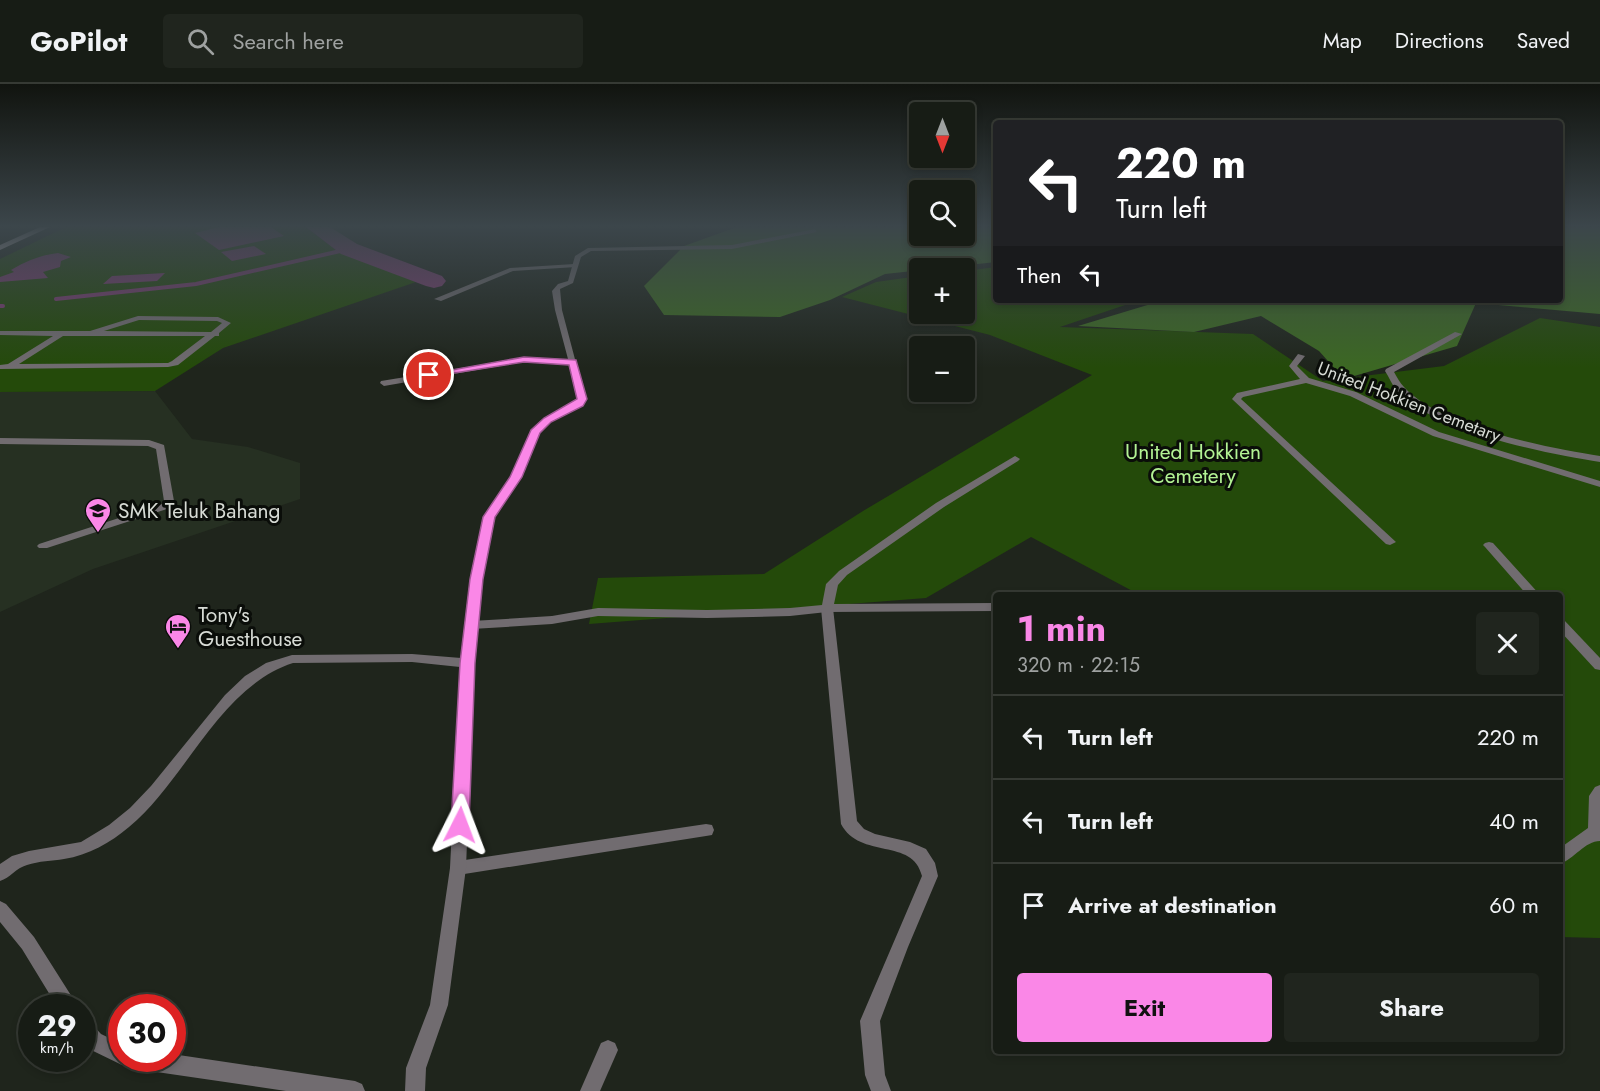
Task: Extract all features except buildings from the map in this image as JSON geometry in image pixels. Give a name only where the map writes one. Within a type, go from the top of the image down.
[{"type":"street","points":[[438,299],[502,274]]},
{"type":"street","points":[[415,1091],[416,1068],[439,1005],[458,868],[467,663],[476,579],[489,517],[516,477],[535,432],[548,420],[582,401],[555,295],[558,286],[571,282],[573,274]]},
{"type":"street","points":[[0,367],[168,365],[216,334],[228,323],[218,320],[138,318],[93,332]]},
{"type":"street","points":[[10,367],[63,332]]},
{"type":"street","points":[[0,333],[216,334]]},
{"type":"street","name":"United Hokkien Cemetary","points":[[1458,334],[1389,371],[1393,383],[1415,402],[1464,425],[1525,444],[1600,459]]},
{"type":"street","name":"United Hokkien Cemetary","points":[[1300,356],[1293,366],[1306,380],[1353,394],[1436,434],[1600,484]]},
{"type":"street","points":[[384,382],[524,360],[573,362]]},
{"type":"street","points":[[1306,380],[1240,395],[1236,399],[1390,542]]},
{"type":"street","points":[[0,441],[125,442],[149,443],[161,447],[169,501],[166,506],[43,546]]},
{"type":"street","points":[[881,1091],[875,1075],[870,1021],[930,876],[930,866],[919,851],[864,839],[849,824],[826,608],[832,585],[843,573],[940,505],[1015,459]]},
{"type":"street","points":[[1490,545],[1531,592]]},
{"type":"street","points":[[472,625],[552,620],[592,612],[719,614],[790,612],[826,608],[993,607]]},
{"type":"street","points":[[1563,625],[1595,655],[1600,666]]},
{"type":"street","points":[[0,874],[10,865],[26,858],[86,846],[125,821],[158,790],[222,707],[254,678],[279,662],[292,659],[412,658],[467,663]]},
{"type":"street","points":[[1563,855],[1590,834],[1598,834],[1597,796],[1600,791]]},
{"type":"street","points":[[458,868],[706,830]]},
{"type":"street","points":[[0,909],[28,943],[60,994]]},
{"type":"street","points":[[590,1091],[608,1050]]},
{"type":"street","points":[[186,1066],[355,1091]]},
{"type":"shaded area","points":[[8,274],[45,274],[48,278],[0,282],[0,277]]},
{"type":"shaded area","points":[[164,274],[157,281],[103,284],[112,276]]},
{"type":"shaded area","name":"SMK Teluk Bahang","points":[[155,391],[192,439],[248,447],[300,463],[300,499],[93,569],[0,612],[0,392]]},
{"type":"green space","points":[[0,274],[396,274],[416,282],[223,348],[155,391],[0,392]]},
{"type":"green space","points":[[656,274],[885,274],[830,300],[780,317],[664,315],[644,286]]},
{"type":"green space","name":"United Hokkien Cemetery","points":[[975,274],[993,274],[993,303],[1131,303],[1060,327],[1253,334],[1323,381],[1444,366],[1540,318],[1600,327],[1600,938],[1563,937],[1563,592],[1134,592],[1031,537],[926,598],[589,624],[598,578],[764,574],[863,511],[1092,375],[990,335],[947,324],[975,324]]},
{"type":"green space","points":[[1563,274],[1600,274],[1600,314],[1476,303],[1563,303]]},
{"type":"green space","name":"United Hokkien Cemetery","points":[[909,277],[909,314],[842,297],[876,282]]},
{"type":"green space","points":[[1154,303],[1476,303],[1457,346],[1344,379],[1319,351],[1261,316],[1194,332],[1078,326]]},
{"type":"waterway","points":[[56,299],[196,284],[240,274]]},
{"type":"waterway","points":[[415,274],[434,281]]},
{"type":"place","name":"SMK Teluk Bahang","points":[[98,534]]},
{"type":"place","name":"Tony's Guesthouse","points":[[178,650]]},
{"type":"route","points":[[429,375],[524,360],[549,359],[573,362],[582,399],[579,404],[548,420],[535,432],[516,477],[489,517],[476,579],[467,663],[460,825]]}]
